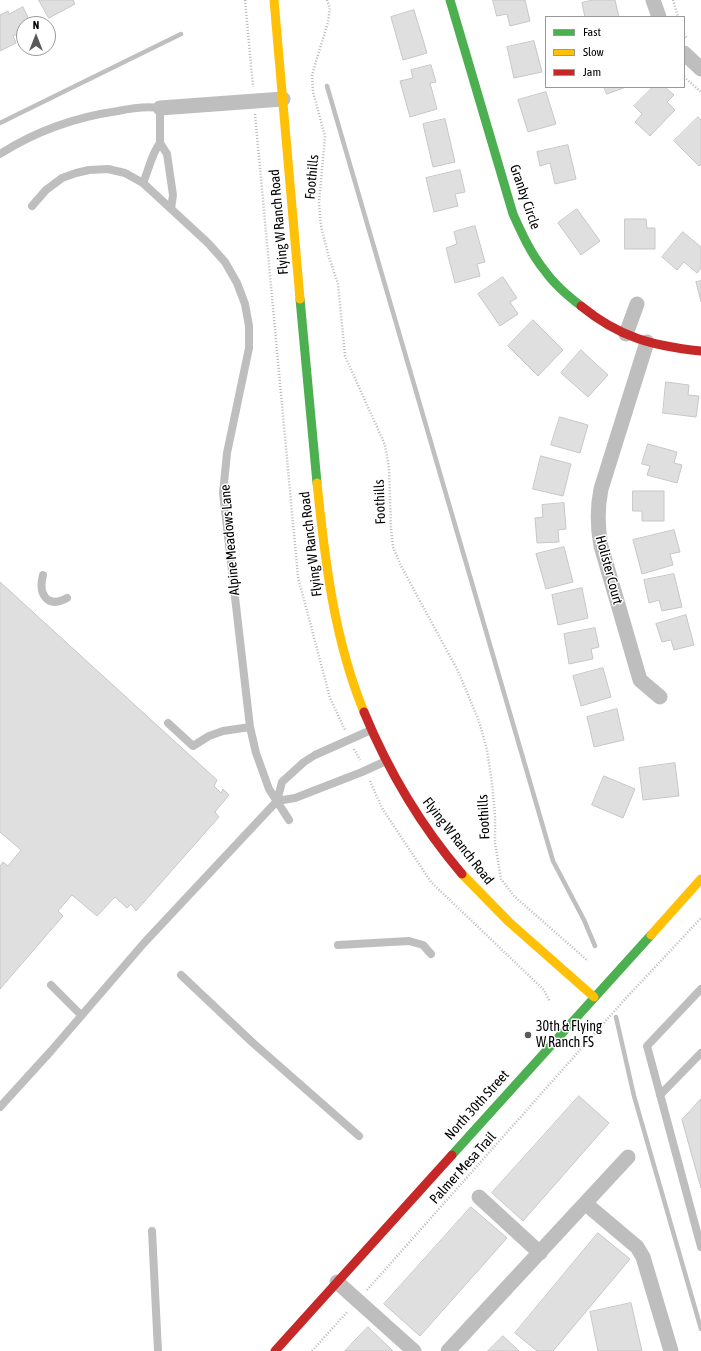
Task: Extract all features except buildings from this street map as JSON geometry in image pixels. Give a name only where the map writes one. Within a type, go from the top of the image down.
[{"type":"street","name":"Flying W Ranch Road","points":[[274,0],[284,99],[306,366],[326,559],[334,613],[346,664],[361,708],[401,788],[426,826],[460,872],[494,907],[594,997]]},
{"type":"street","name":"Granby Circle","points":[[450,0],[513,214],[525,241],[546,273],[565,292],[605,324],[647,342],[680,350],[701,351]]},
{"type":"street","points":[[653,0],[659,16]]},
{"type":"street","points":[[685,54],[701,69]]},
{"type":"street","points":[[160,108],[284,99]]},
{"type":"street","points":[[626,334],[637,304]]},
{"type":"street","name":"Holister Court","points":[[647,342],[601,489],[598,507],[598,528],[601,546],[640,680],[660,697]]},
{"type":"street","name":"North 30th Street","points":[[275,1351],[701,879]]},
{"type":"street","points":[[448,1351],[628,1157]]},
{"type":"street","points":[[479,1197],[540,1253]]},
{"type":"street","points":[[586,1204],[637,1247],[643,1257],[671,1351]]},
{"type":"street","points":[[337,1282],[414,1351]]},
{"type":"lane","points":[[0,154],[42,131],[74,120],[135,108],[160,108],[160,143],[168,154],[173,195],[171,209]]},
{"type":"lane","points":[[143,183],[150,166],[153,152],[160,143]]},
{"type":"lane","name":"Alpine Meadows Lane","points":[[32,206],[46,190],[62,178],[76,173],[89,170],[108,169],[125,173],[143,183],[208,244],[225,262],[237,283],[245,304],[250,326],[249,348],[227,453],[223,493],[250,727],[256,753],[269,789],[289,820]]},
{"type":"lane","points":[[43,575],[40,583],[41,592],[47,599],[54,602],[62,601],[68,598]]},
{"type":"lane","points":[[168,723],[193,746],[209,736],[223,731],[250,727]]},
{"type":"lane","points":[[0,1107],[144,943],[277,801],[282,782],[304,762],[315,755],[371,729]]},
{"type":"lane","points":[[277,801],[295,798],[387,761]]},
{"type":"lane","points":[[338,945],[409,941],[423,945],[431,954]]},
{"type":"lane","points":[[181,975],[254,1043],[359,1136]]},
{"type":"lane","points":[[51,985],[81,1015]]},
{"type":"lane","points":[[701,989],[647,1046],[701,1247]]},
{"type":"lane","points":[[660,1095],[701,1053]]},
{"type":"lane","points":[[152,1231],[158,1351]]},
{"type":"path","name":"Foothills","points":[[327,0],[330,8],[328,22],[312,74],[312,92],[325,136],[319,203],[321,226],[338,284],[345,356],[385,445],[389,468],[393,547],[401,566],[458,671],[479,721],[487,750],[492,784],[495,816],[495,843],[501,879],[514,896],[588,961]]},
{"type":"path","points":[[673,0],[678,16]]},
{"type":"path","points":[[685,78],[701,92]]},
{"type":"path","name":"Palmer Mesa Trail","points":[[312,1351],[627,997],[701,918]]},
{"type":"waterway","points":[[0,123],[181,34]]},
{"type":"waterway","points":[[327,86],[553,861],[584,920],[595,946]]},
{"type":"waterway","points":[[616,1017],[634,1096],[701,1329]]},
{"type":"traffic: fast","points":[[450,0],[513,214],[535,258],[557,285],[581,306]]},
{"type":"traffic: fast","points":[[300,299],[317,483]]},
{"type":"traffic: fast","points":[[452,1155],[651,935]]},
{"type":"traffic: slow","points":[[274,0],[300,299]]},
{"type":"traffic: slow","points":[[317,483],[327,570],[332,599],[345,656],[364,712]]},
{"type":"traffic: slow","points":[[462,874],[509,922],[594,997]]},
{"type":"traffic: slow","points":[[651,935],[701,879]]},
{"type":"traffic: jam","points":[[581,306],[595,317],[623,333],[652,343],[701,351]]},
{"type":"traffic: jam","points":[[364,712],[373,734],[419,817],[462,874]]},
{"type":"traffic: jam","points":[[275,1351],[452,1155]]},
{"type":"place","name":"30th & Flying W Ranch FS","points":[[528,1035]]}]
